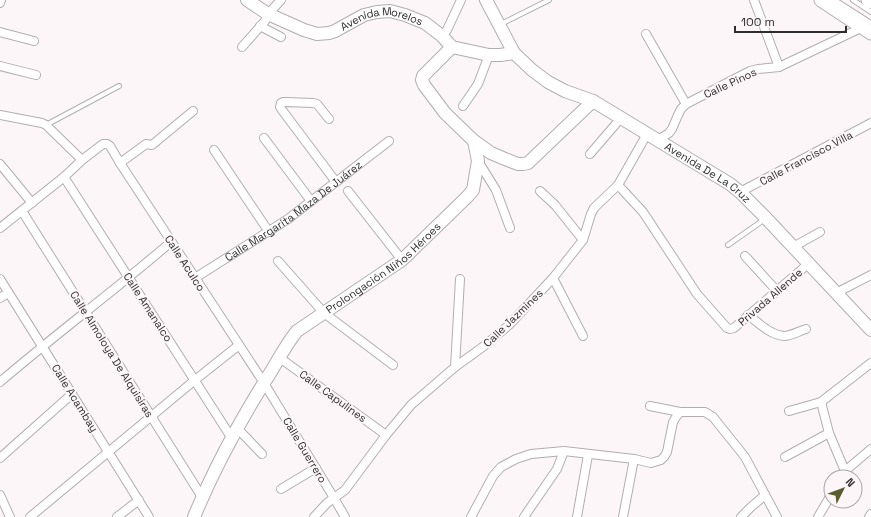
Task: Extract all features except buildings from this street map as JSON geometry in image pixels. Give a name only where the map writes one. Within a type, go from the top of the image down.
[{"type":"main road","points":[[821,0],[868,28]]},
{"type":"street","name":"Avenida Morelos","points":[[248,0],[268,14],[304,30],[317,34],[335,31],[364,15],[377,12],[390,12],[405,15],[425,23],[442,36],[452,47]]},
{"type":"street","points":[[242,48],[268,14],[281,0]]},
{"type":"street","points":[[442,36],[447,30],[461,0]]},
{"type":"street","name":"Avenida De La Cruz","points":[[486,0],[514,53],[532,70],[548,82],[565,91],[593,101],[730,184],[766,218],[871,330]]},
{"type":"street","points":[[754,0],[779,67]]},
{"type":"street","points":[[260,26],[281,37]]},
{"type":"street","name":"Calle Pinos","points":[[686,104],[750,71],[779,67],[868,28]]},
{"type":"street","points":[[0,32],[34,41]]},
{"type":"street","points":[[646,34],[686,104],[681,109],[669,133],[658,140]]},
{"type":"street","points":[[514,53],[489,55],[452,47],[423,76],[422,80],[424,85],[445,113],[474,141],[492,152],[504,159],[518,164],[528,163],[593,101]]},
{"type":"street","points":[[463,106],[478,84],[489,55]]},
{"type":"street","points":[[0,66],[36,75]]},
{"type":"street","points":[[329,119],[319,106],[313,103],[283,102],[280,107],[336,182]]},
{"type":"street","points":[[120,163],[146,144],[152,145],[193,111]]},
{"type":"street","points":[[0,115],[46,125],[82,160],[64,177],[0,228]]},
{"type":"street","points":[[590,154],[621,118]]},
{"type":"street","name":"Calle Francisco Villa","points":[[740,192],[871,123]]},
{"type":"street","name":"Calle Jazmines","points":[[314,517],[322,508],[345,490],[386,435],[411,405],[455,367],[484,346],[509,325],[553,278],[583,240],[594,208],[618,185],[647,134]]},
{"type":"street","points":[[264,138],[311,201]]},
{"type":"street","name":"Calle Margarita Maza De Juárez","points":[[195,278],[288,219],[389,141]]},
{"type":"street","name":"Prolongación Niños Héroes","points":[[194,517],[202,497],[234,432],[296,331],[402,260],[473,190],[478,161],[474,141]]},
{"type":"street","name":"Calle Aculco","points":[[82,160],[103,144],[110,146],[264,383]]},
{"type":"street","points":[[214,150],[268,232]]},
{"type":"street","points":[[478,161],[496,190],[510,228]]},
{"type":"street","points":[[0,164],[32,203]]},
{"type":"street","name":"Calle Amanalco","points":[[64,177],[195,380],[234,432],[262,454]]},
{"type":"street","name":"Privada Allende","points":[[618,185],[643,212],[697,294],[727,328],[734,328],[808,264]]},
{"type":"street","points":[[348,191],[402,260]]},
{"type":"street","points":[[540,191],[555,205],[583,240]]},
{"type":"street","name":"Calle Almoloya De Alquisiras","points":[[22,211],[202,497]]},
{"type":"street","points":[[793,247],[820,232]]},
{"type":"street","points":[[0,382],[42,346],[129,278],[171,242]]},
{"type":"street","points":[[745,256],[777,291]]},
{"type":"street","points":[[278,261],[324,313],[393,365]]},
{"type":"street","points":[[836,293],[871,276]]},
{"type":"street","points":[[553,278],[583,336]]},
{"type":"street","name":"Calle Acambay","points":[[0,279],[149,517]]},
{"type":"street","points":[[455,367],[460,279]]},
{"type":"street","points":[[0,298],[8,293]]},
{"type":"street","points":[[748,315],[765,328],[776,334],[785,336],[806,329]]},
{"type":"street","points":[[30,517],[239,345]]},
{"type":"street","name":"Calle Capulines","points":[[280,358],[386,435]]},
{"type":"street","points":[[788,411],[821,402],[871,363]]},
{"type":"street","name":"Calle Guerrero","points":[[264,383],[344,517]]},
{"type":"street","points":[[0,458],[72,394]]},
{"type":"street","points":[[821,402],[841,469]]},
{"type":"street","points":[[650,406],[680,412],[705,412],[713,417],[745,457],[777,517]]},
{"type":"street","points":[[471,517],[493,476],[501,467],[516,459],[531,454],[564,451],[588,455],[634,459],[650,463],[660,460],[667,452],[673,422],[680,412]]},
{"type":"street","points":[[785,457],[830,433]]},
{"type":"street","points":[[849,469],[871,449]]},
{"type":"street","points":[[524,517],[557,469],[564,451]]},
{"type":"street","points":[[577,517],[588,455]]},
{"type":"street","points":[[623,517],[634,459]]},
{"type":"street","points":[[281,489],[316,468]]},
{"type":"street","points":[[0,495],[10,517]]},
{"type":"street","points":[[741,517],[765,495]]},
{"type":"street","points":[[118,517],[139,500]]},
{"type":"lane","points":[[499,25],[549,0]]},
{"type":"lane","points":[[836,0],[868,28]]},
{"type":"lane","points":[[853,0],[871,12]]},
{"type":"lane","points":[[46,125],[119,86]]},
{"type":"lane","points":[[728,245],[766,218]]}]
